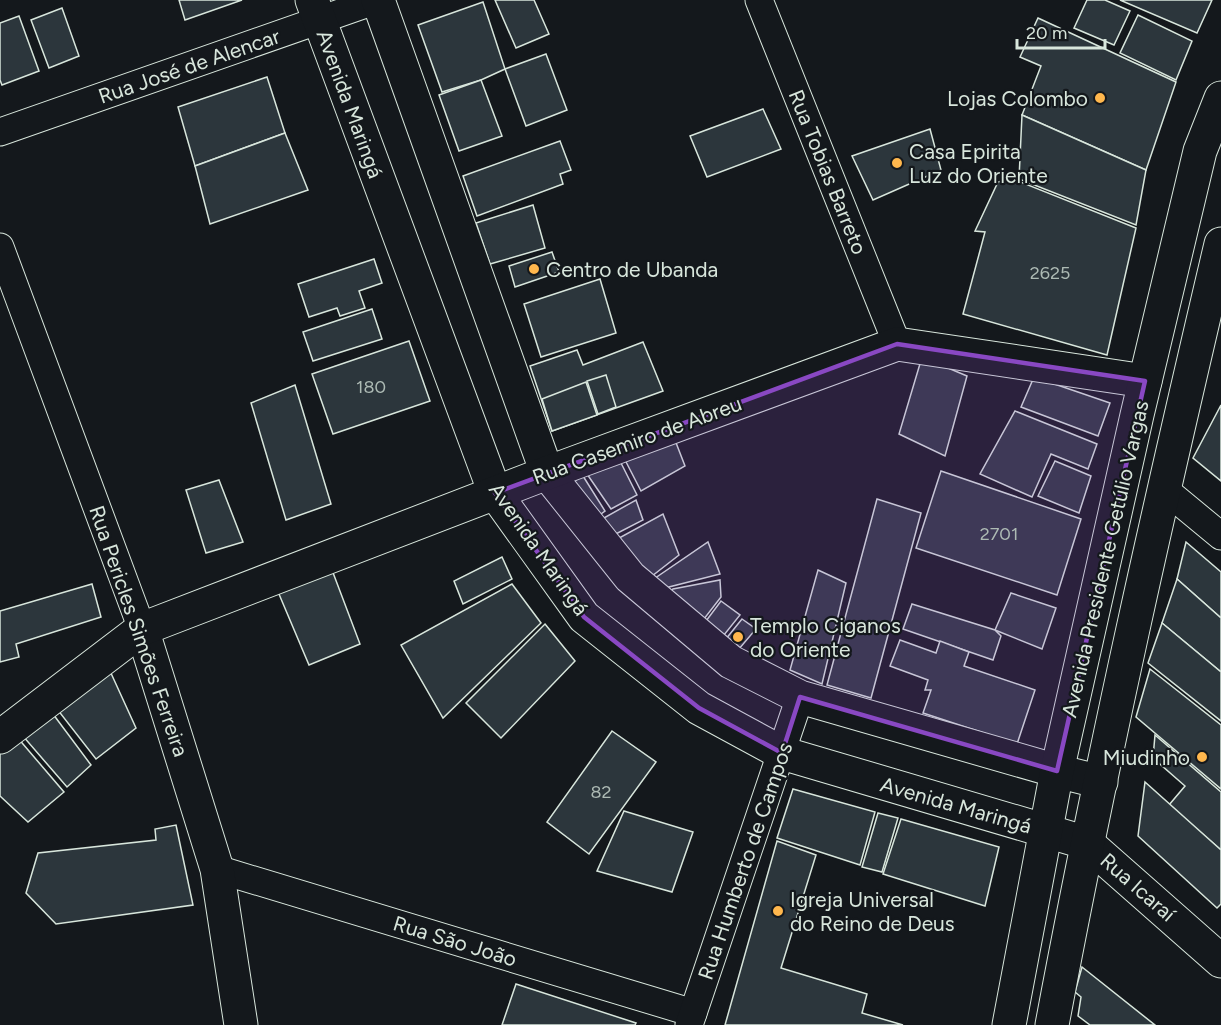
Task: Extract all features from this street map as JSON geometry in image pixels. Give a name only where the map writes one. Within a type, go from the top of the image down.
[{"type":"main road","points":[[378,0],[547,472],[630,577],[731,662],[800,697],[1101,783]]},
{"type":"main road","name":"Avenida Maringá","points":[[316,10],[495,493],[584,618],[699,708],[782,753],[1045,831]]},
{"type":"main road","name":"Avenida Presidente Getúlio Vargas","points":[[1009,1025],[1057,771],[1145,381],[1200,151],[1214,136],[1221,98]]},
{"type":"main road","name":"Avenida Presidente Getúlio Vargas","points":[[1052,1025],[1087,843],[1164,489],[1221,244]]},
{"type":"main road","name":"Rua Casemiro de Abreu","points":[[0,737],[142,630],[547,472],[897,344],[1145,381]]},
{"type":"main road","name":"Rua Pericles Simões Ferreira","points":[[142,630],[217,869],[241,1025]]},
{"type":"main road","name":"Rua Icaraí","points":[[1045,831],[1087,843],[1221,961]]},
{"type":"street","name":"Rua José de Alencar","points":[[0,132],[316,10],[378,0]]},
{"type":"street","name":"Rua Tobias Barreto","points":[[759,0],[897,344]]},
{"type":"street","name":"Rua Pericles Simões Ferreira","points":[[0,247],[142,630]]},
{"type":"street","points":[[1164,489],[1221,536]]},
{"type":"street","name":"Rua Humberto de Campos","points":[[691,1019],[800,697]]},
{"type":"street","name":"Rua São João","points":[[217,869],[691,1019]]},
{"type":"highlighted area","points":[[897,344],[1145,381],[1057,771],[800,697],[782,753],[699,708],[584,617],[495,493]]},
{"type":"building","points":[[179,0],[242,0],[185,20]]},
{"type":"building","points":[[495,0],[534,0],[549,34],[516,48]]},
{"type":"building","points":[[1087,0],[1105,0],[1130,11],[1114,45],[1074,28]]},
{"type":"building","points":[[1120,0],[1212,0],[1197,33]]},
{"type":"building","points":[[483,2],[505,69],[481,80],[442,92],[418,25]]},
{"type":"building","points":[[62,8],[79,56],[49,68],[31,20]]},
{"type":"building","points":[[1138,15],[1192,41],[1176,80],[1120,53]]},
{"type":"building","points":[[19,16],[39,71],[2,85],[0,80],[0,23]]},
{"type":"building","name":"Lojas Colombo","points":[[1038,18],[1176,82],[1146,170],[1022,115],[1041,66],[1020,57]]},
{"type":"building","points":[[546,54],[567,110],[526,126],[505,69]]},
{"type":"building","points":[[267,77],[285,133],[195,166],[178,107]]},
{"type":"building","points":[[481,80],[502,136],[459,151],[439,95]]},
{"type":"building","points":[[763,109],[781,149],[707,177],[690,136]]},
{"type":"building","points":[[1022,115],[1146,170],[1136,225],[1019,179]]},
{"type":"building","name":"Casa Epirita Luz do Oriente","points":[[930,129],[941,170],[873,200],[852,156]]},
{"type":"building","points":[[285,133],[308,190],[210,224],[195,166]]},
{"type":"building","points":[[560,141],[571,170],[560,174],[563,184],[477,216],[463,176]]},
{"type":"building","points":[[1013,179],[1136,228],[1107,355],[963,314],[985,232],[975,231],[998,182]]},
{"type":"building","points":[[533,205],[545,248],[490,264],[476,223]]},
{"type":"building","name":"Centro de Ubanda","points":[[552,252],[559,272],[515,287],[509,266]]},
{"type":"building","points":[[374,259],[382,283],[359,291],[365,308],[340,316],[337,308],[309,317],[298,284]]},
{"type":"building","points":[[600,279],[616,333],[541,357],[524,304]]},
{"type":"building","points":[[372,309],[382,339],[313,361],[303,332]]},
{"type":"building","points":[[409,341],[430,401],[333,434],[312,374]]},
{"type":"building","points":[[643,342],[663,391],[552,431],[530,366],[577,350],[583,365]]},
{"type":"building","points":[[922,357],[967,376],[945,456],[899,434]]},
{"type":"building","points":[[606,375],[616,407],[598,414],[587,381]]},
{"type":"building","points":[[1034,377],[1110,403],[1098,436],[1021,407]]},
{"type":"building","points":[[586,382],[597,415],[552,431],[542,399]]},
{"type":"building","points":[[295,385],[331,504],[286,520],[251,403]]},
{"type":"building","points":[[1221,405],[1221,481],[1193,458]]},
{"type":"building","points":[[1015,411],[1097,444],[1088,469],[1051,454],[1032,497],[980,474]]},
{"type":"building","points":[[673,435],[685,466],[641,491],[623,456]]},
{"type":"building","points":[[619,459],[637,495],[611,509],[587,474]]},
{"type":"building","points":[[1055,461],[1091,476],[1079,513],[1038,496]]},
{"type":"building","points":[[941,471],[1081,519],[1057,595],[916,548]]},
{"type":"building","points":[[583,476],[605,511],[590,522],[567,485]]},
{"type":"building","points":[[219,480],[243,542],[206,553],[186,490]]},
{"type":"building","points":[[877,499],[921,513],[871,698],[827,685]]},
{"type":"building","points":[[636,500],[643,520],[608,538],[595,523]]},
{"type":"building","points":[[663,514],[679,555],[643,583],[610,543]]},
{"type":"building","points":[[708,542],[720,574],[669,587],[659,598],[645,585]]},
{"type":"building","points":[[1186,542],[1221,572],[1221,618],[1177,579]]},
{"type":"building","points":[[502,557],[512,579],[463,604],[454,581]]},
{"type":"building","points":[[332,570],[360,644],[309,665],[276,587]]},
{"type":"building","points":[[818,570],[846,583],[822,684],[790,670]]},
{"type":"building","points":[[1177,579],[1221,618],[1221,672],[1162,623]]},
{"type":"building","points":[[720,580],[721,597],[697,628],[661,598],[673,589]]},
{"type":"building","points":[[92,584],[101,617],[16,644],[19,657],[0,662],[0,611]]},
{"type":"building","points":[[512,584],[541,623],[443,718],[401,645]]},
{"type":"building","points":[[1011,593],[1056,608],[1042,649],[995,630]]},
{"type":"building","points":[[721,601],[740,615],[716,645],[700,629]]},
{"type":"building","points":[[912,604],[995,630],[1001,636],[993,660],[903,629]]},
{"type":"building","name":"Templo Ciganos do Oriente","points":[[742,619],[756,629],[733,656],[721,645]]},
{"type":"building","points":[[1162,623],[1221,672],[1221,721],[1148,663]]},
{"type":"building","points":[[545,624],[575,661],[501,738],[466,703]]},
{"type":"building","points":[[900,640],[936,653],[940,641],[969,652],[964,666],[1035,690],[1017,744],[923,713],[931,690],[925,690],[928,680],[890,666]]},
{"type":"building","name":"Miudinho","points":[[1150,669],[1221,725],[1221,789],[1136,717]]},
{"type":"building","points":[[110,671],[136,728],[96,759],[57,709]]},
{"type":"building","points":[[53,714],[91,765],[67,787],[22,735]]},
{"type":"building","points":[[612,731],[656,762],[589,854],[547,822]]},
{"type":"building","points":[[1155,735],[1221,792],[1221,850],[1169,805],[1185,786],[1153,758]]},
{"type":"building","points":[[17,737],[64,792],[28,822],[0,796],[0,751]]},
{"type":"building","points":[[1145,782],[1221,850],[1221,904],[1217,908],[1138,836]]},
{"type":"building","points":[[793,789],[875,812],[860,865],[777,838]]},
{"type":"building","points":[[624,811],[693,832],[672,892],[597,871]]},
{"type":"building","points":[[878,813],[898,818],[882,872],[862,867]]},
{"type":"building","points":[[901,819],[999,847],[985,906],[883,874]]},
{"type":"building","points":[[176,825],[193,905],[56,924],[26,893],[38,853],[156,840],[155,829]]},
{"type":"building","name":"Igreja Universal do Reino de Deus","points":[[777,841],[816,855],[781,968],[867,994],[862,1013],[903,1025],[725,1025]]},
{"type":"building","points":[[1082,967],[1155,1025],[1090,1025],[1078,1016],[1081,997],[1075,992]]},
{"type":"building","points":[[516,984],[636,1023],[635,1025],[502,1025]]},
{"type":"place","name":"Lojas Colombo","points":[[1100,98]]},
{"type":"place","name":"Casa Epirita Luz do Oriente","points":[[897,163]]},
{"type":"place","name":"Centro de Ubanda","points":[[534,269]]},
{"type":"place","name":"Templo Ciganos do Oriente","points":[[738,637]]},
{"type":"place","name":"Miudinho","points":[[1202,757]]},
{"type":"place","name":"Igreja Universal do Reino de Deus","points":[[778,911]]}]
